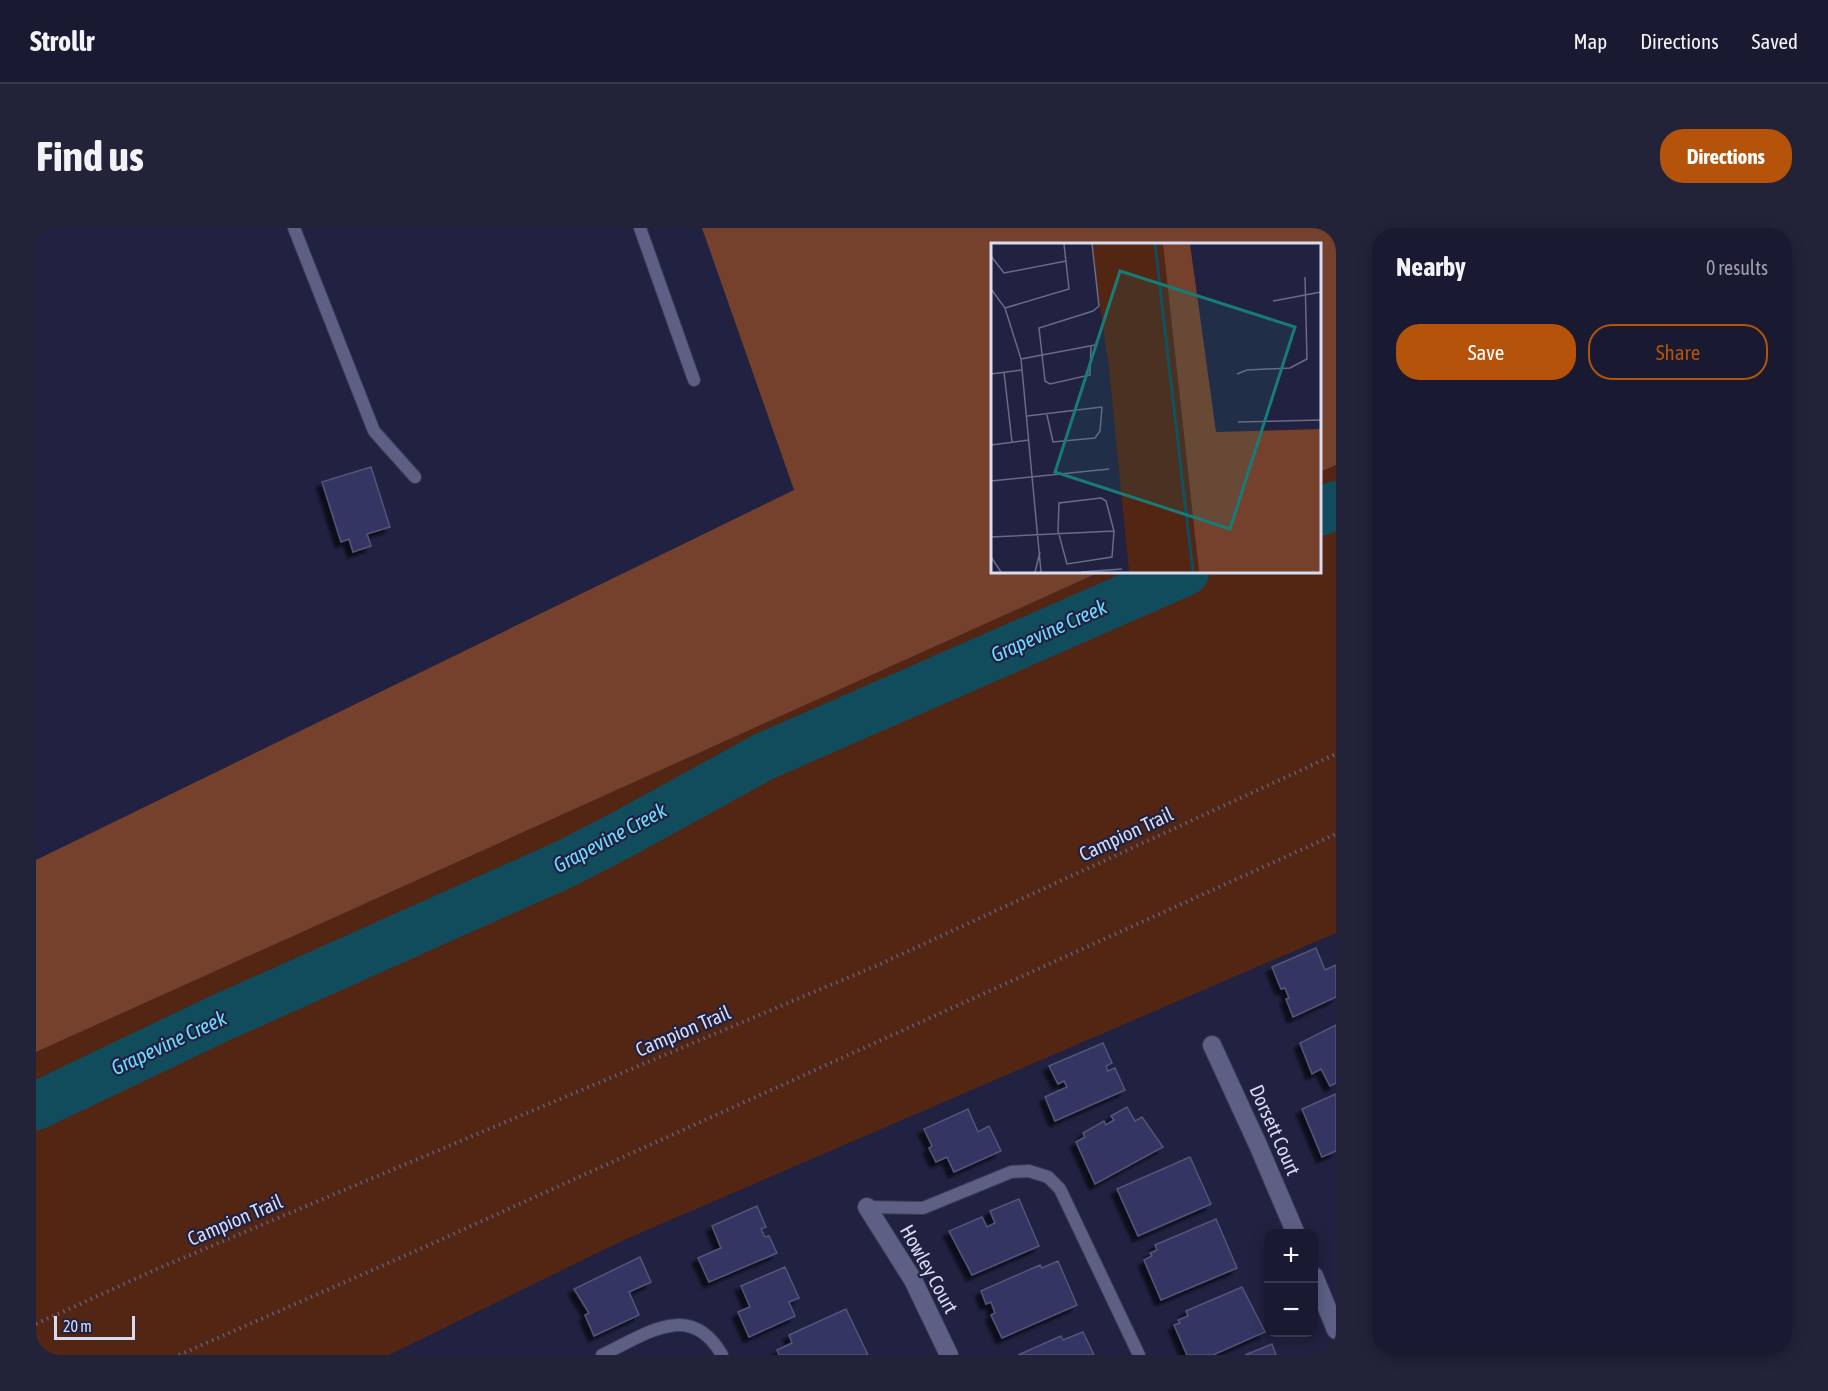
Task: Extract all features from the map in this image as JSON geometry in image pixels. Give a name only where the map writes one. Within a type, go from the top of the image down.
[{"type":"street","name":"Dorsett Court","points":[[1212,1045],[1294,1229]]},
{"type":"street","name":"Howley Court","points":[[867,1207],[913,1280],[949,1355]]},
{"type":"street","points":[[1317,1283],[1336,1330]]},
{"type":"lane","points":[[294,228],[374,431],[415,477]]},
{"type":"lane","points":[[640,228],[694,380]]},
{"type":"lane","points":[[867,1207],[923,1208],[1011,1172],[1029,1171],[1048,1177],[1060,1189],[1139,1355]]},
{"type":"lane","points":[[602,1355],[671,1324],[695,1327],[714,1341],[722,1355]]},
{"type":"path","name":"Campion Trail","points":[[36,1324],[168,1264],[878,965],[1336,754]]},
{"type":"path","points":[[179,1355],[418,1250],[1336,834]]},
{"type":"shaded area","points":[[702,228],[1336,228],[1336,465],[1321,472],[1321,243],[991,243],[991,573],[1098,573],[36,1052],[36,860],[794,490]]},
{"type":"shaded area","points":[[1336,465],[1336,933],[624,1240],[389,1355],[36,1355],[36,1052],[1098,573],[1321,573],[1321,472]]},
{"type":"building","points":[[371,467],[390,527],[367,534],[371,546],[353,552],[349,539],[341,542],[322,482]]},
{"type":"building","points":[[1316,948],[1325,970],[1336,965],[1336,997],[1293,1017],[1286,999],[1289,998],[1285,988],[1281,989],[1272,967]]},
{"type":"building","points":[[1336,1025],[1336,1083],[1330,1086],[1321,1069],[1312,1074],[1300,1043]]},
{"type":"building","points":[[1103,1043],[1112,1063],[1106,1066],[1108,1071],[1115,1068],[1125,1090],[1055,1121],[1045,1097],[1067,1087],[1064,1081],[1058,1084],[1049,1066]]},
{"type":"building","points":[[1336,1094],[1336,1151],[1322,1157],[1302,1109]]},
{"type":"building","points":[[1127,1107],[1135,1121],[1142,1117],[1163,1147],[1095,1184],[1076,1142],[1085,1137],[1083,1133],[1104,1121],[1106,1125],[1114,1120],[1111,1116]]},
{"type":"building","points":[[968,1109],[978,1132],[989,1126],[1001,1151],[954,1172],[947,1157],[936,1162],[924,1129]]},
{"type":"building","points":[[1190,1157],[1211,1204],[1138,1236],[1117,1189]]},
{"type":"building","points":[[1019,1199],[1039,1246],[972,1275],[949,1231],[982,1217],[987,1227],[995,1223],[990,1211]]},
{"type":"building","points":[[757,1206],[766,1227],[761,1229],[765,1237],[769,1236],[777,1253],[709,1282],[698,1258],[721,1248],[712,1226]]},
{"type":"building","points":[[1216,1219],[1237,1268],[1161,1300],[1144,1260],[1152,1256],[1150,1253],[1157,1250],[1155,1245]]},
{"type":"building","points":[[640,1257],[651,1282],[629,1292],[639,1315],[594,1336],[585,1315],[589,1313],[574,1289]]},
{"type":"building","points":[[1058,1261],[1077,1305],[1002,1338],[991,1315],[995,1313],[991,1302],[986,1304],[981,1291],[1040,1265],[1042,1268]]},
{"type":"building","points":[[785,1267],[799,1298],[789,1302],[795,1316],[749,1337],[738,1312],[750,1307],[741,1286]]},
{"type":"building","points":[[1242,1287],[1264,1332],[1213,1355],[1187,1355],[1174,1325],[1180,1323],[1178,1320],[1188,1316],[1186,1311]]},
{"type":"building","points":[[846,1309],[868,1355],[779,1355],[777,1350],[792,1343],[789,1335]]},
{"type":"building","points":[[1083,1332],[1094,1355],[1018,1355],[1061,1336],[1063,1340]]},
{"type":"building","points":[[1272,1344],[1276,1355],[1245,1355]]},
{"type":"waterway","name":"Grapevine Creek","points":[[1321,512],[1336,505]]},
{"type":"waterway","name":"Grapevine Creek","points":[[36,1106],[216,1020],[565,864],[763,757],[1183,573]]}]
